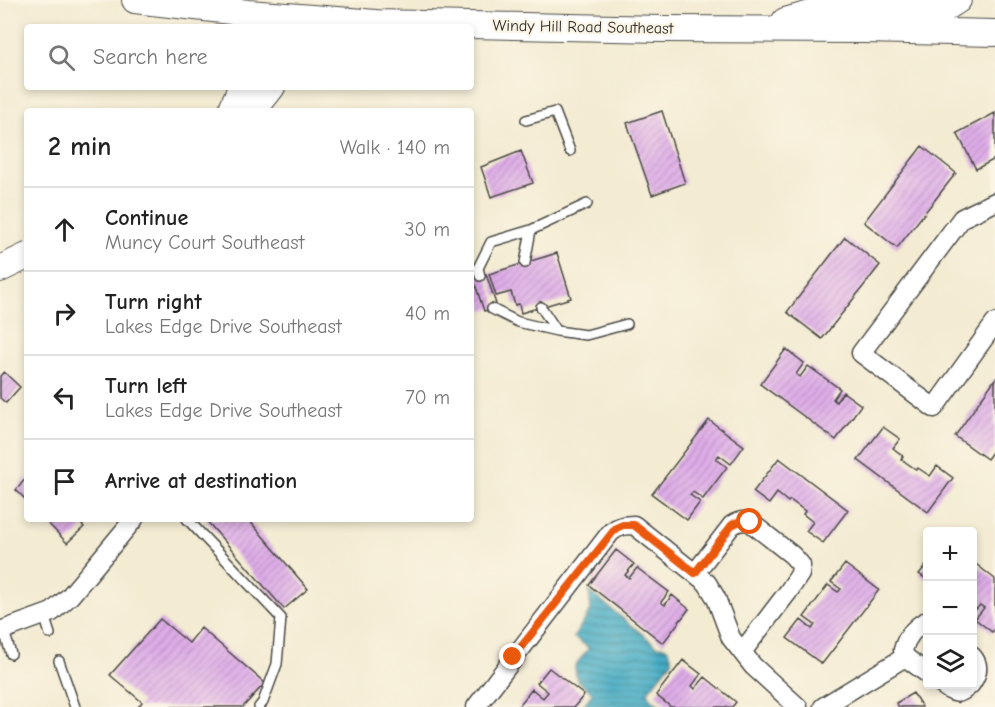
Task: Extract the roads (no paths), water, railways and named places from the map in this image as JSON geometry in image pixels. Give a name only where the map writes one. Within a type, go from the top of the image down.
[{"type":"main road","name":"Windy Hill Road Southeast","points":[[135,0],[361,24]]},
{"type":"main road","points":[[756,29],[821,11],[933,11],[944,9],[958,0]]},
{"type":"main road","name":"Windy Hill Road Southeast","points":[[474,26],[908,30],[995,33]]},
{"type":"main road","points":[[232,108],[240,90]]},
{"type":"main road","points":[[255,108],[270,90]]},
{"type":"main road","points":[[0,269],[24,257]]},
{"type":"street","points":[[995,202],[962,218],[861,352],[934,408],[995,323]]},
{"type":"street","points":[[695,573],[732,525],[737,521],[745,520],[792,555],[801,565],[800,574],[788,592],[742,652]]},
{"type":"street","points":[[2,631],[52,612],[61,606],[132,522]]},
{"type":"street","points":[[476,707],[616,528],[623,525],[634,525],[707,583],[713,590],[731,638],[753,666],[798,707]]},
{"type":"street","points":[[923,623],[909,636],[903,650],[905,657],[923,671]]},
{"type":"street","points":[[823,707],[905,657]]},
{"type":"street","points":[[948,689],[958,694],[967,689]]},
{"type":"lane","points":[[526,120],[555,111],[570,151]]},
{"type":"lane","points":[[480,276],[478,268],[491,242],[531,230],[587,204]]},
{"type":"lane","points":[[525,263],[531,230]]},
{"type":"lane","points":[[540,307],[557,331]]},
{"type":"lane","points":[[492,309],[518,322],[586,335],[627,324]]},
{"type":"lane","points":[[190,522],[281,618],[277,664],[259,707]]},
{"type":"lane","points":[[44,615],[50,634]]},
{"type":"lane","points":[[2,631],[11,654]]},
{"type":"lane","points":[[59,662],[75,707]]},
{"type":"water","points":[[589,591],[657,646],[668,649],[672,661],[648,691],[650,698],[662,707],[582,707],[593,693],[577,680],[575,666],[589,648],[574,637],[591,610]]}]
